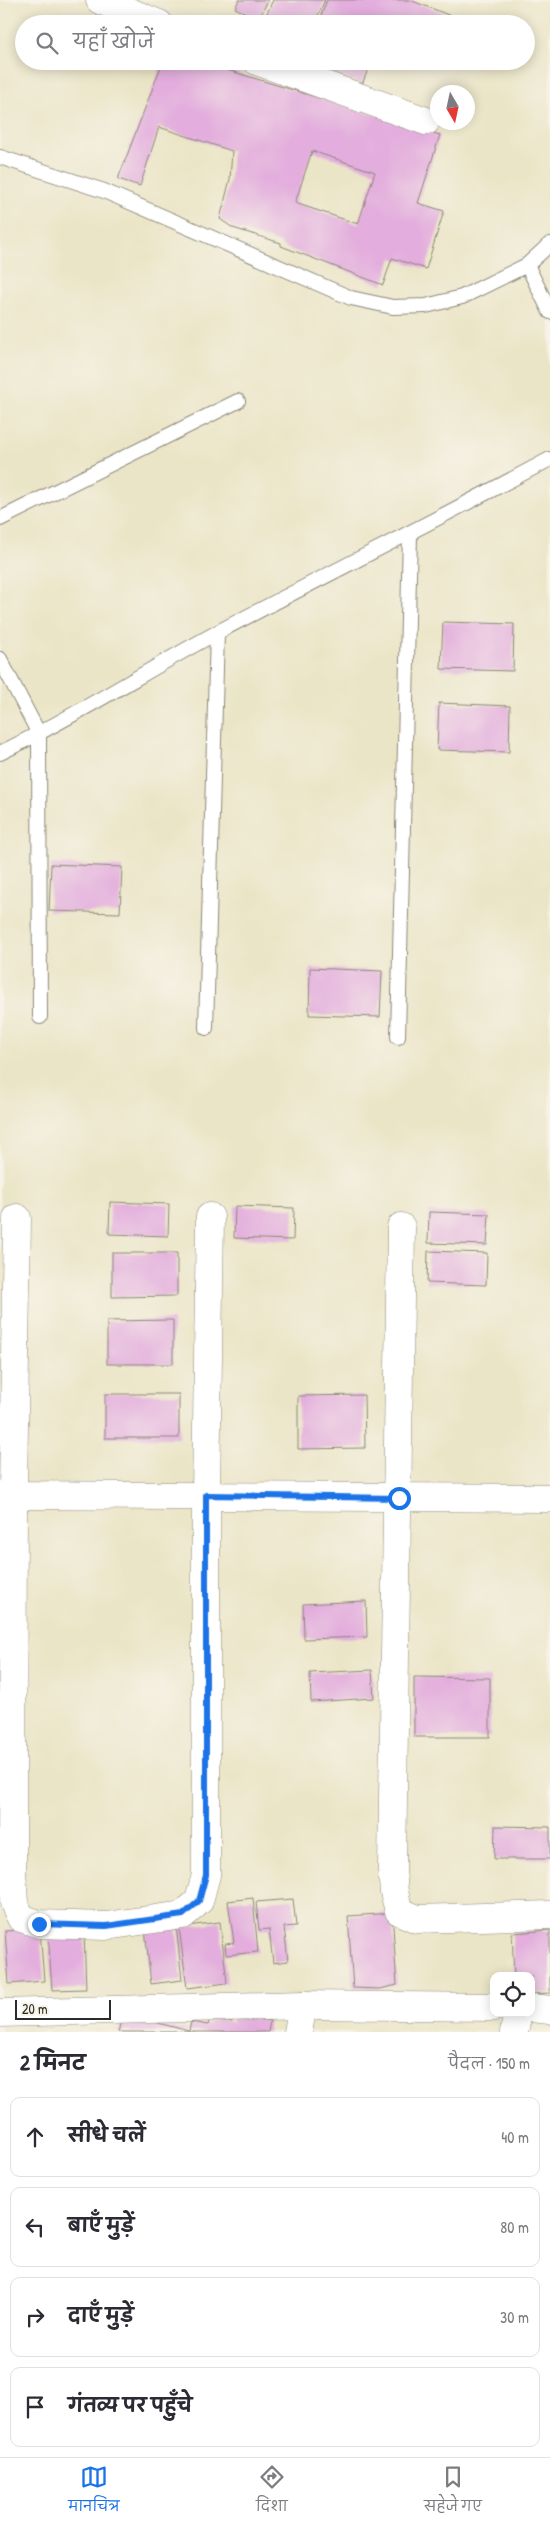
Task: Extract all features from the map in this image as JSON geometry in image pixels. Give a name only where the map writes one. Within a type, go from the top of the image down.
[{"type":"street","points":[[100,0],[137,15]]},
{"type":"street","points":[[282,70],[426,121]]},
{"type":"street","points":[[17,1218],[6,1495],[14,1903],[21,1918],[39,1924],[106,1926],[183,1915],[199,1901],[206,1875],[206,1495],[210,1217]]},
{"type":"street","points":[[401,1226],[399,1498],[392,1870],[394,1892],[399,1911],[417,1919],[550,1915]]},
{"type":"street","points":[[6,1495],[550,1498]]},
{"type":"street","points":[[298,2032],[303,2005]]},
{"type":"street","points":[[0,2013],[95,2022],[303,2005],[490,2007]]},
{"type":"street","points":[[535,2008],[550,2010]]},
{"type":"street","points":[[514,2032],[517,2017]]},
{"type":"lane","points":[[0,157],[104,192],[352,298],[393,306],[426,306],[462,297],[527,265],[550,244]]},
{"type":"lane","points":[[527,265],[550,312]]},
{"type":"lane","points":[[0,519],[238,401]]},
{"type":"lane","points":[[0,753],[39,734],[217,633],[410,535],[550,460]]},
{"type":"lane","points":[[398,1037],[410,535]]},
{"type":"lane","points":[[206,1028],[217,633]]},
{"type":"lane","points":[[0,659],[39,734],[40,1017]]},
{"type":"building","points":[[239,0],[268,0],[261,15],[250,15],[235,8]]},
{"type":"building","points":[[273,0],[325,0],[318,15],[266,15]]},
{"type":"building","points":[[327,0],[410,0],[448,15],[321,15]]},
{"type":"building","points":[[160,70],[227,70],[440,135],[418,203],[444,211],[426,269],[392,258],[383,285],[281,246],[281,243],[233,228],[220,219],[230,179],[232,151],[159,127],[140,186],[118,179]],"holes":[[[312,151],[375,172],[358,224],[295,203]]]},
{"type":"building","points":[[326,70],[368,70],[362,85]]},
{"type":"building","points":[[443,622],[514,624],[513,671],[441,669]]},
{"type":"building","points":[[439,703],[510,706],[509,752],[437,750]]},
{"type":"building","points":[[51,864],[122,867],[120,913],[49,911]]},
{"type":"building","points":[[310,968],[382,971],[380,1017],[309,1015]]},
{"type":"building","points":[[110,1202],[169,1204],[168,1236],[109,1234]]},
{"type":"building","points":[[235,1206],[294,1208],[293,1240],[234,1238]]},
{"type":"building","points":[[429,1212],[489,1214],[487,1245],[428,1243]]},
{"type":"building","points":[[428,1251],[487,1253],[486,1285],[427,1283]]},
{"type":"building","points":[[112,1253],[177,1253],[177,1296],[112,1297]]},
{"type":"building","points":[[173,1320],[173,1364],[107,1364],[107,1321]]},
{"type":"building","points":[[105,1394],[179,1394],[179,1438],[105,1438]]},
{"type":"building","points":[[364,1395],[365,1448],[298,1449],[298,1396]]},
{"type":"building","points":[[366,1601],[367,1637],[304,1639],[303,1604]]},
{"type":"building","points":[[372,1670],[374,1698],[311,1702],[310,1673]]},
{"type":"building","points":[[414,1677],[490,1678],[490,1737],[414,1737]]},
{"type":"building","points":[[495,1826],[550,1827],[550,1859],[494,1859]]},
{"type":"building","points":[[253,1898],[258,1952],[226,1955],[225,1944],[234,1943],[228,1901]]},
{"type":"building","points":[[293,1899],[296,1926],[284,1927],[288,1961],[273,1963],[269,1929],[259,1930],[256,1902]]},
{"type":"building","points":[[392,1913],[397,1985],[380,1989],[353,1988],[348,1916]]},
{"type":"building","points":[[220,1922],[227,1983],[187,1988],[179,1927]]},
{"type":"building","points":[[176,1925],[182,1980],[151,1984],[145,1929]]},
{"type":"building","points":[[40,1929],[44,1981],[9,1984],[5,1931]]},
{"type":"building","points":[[550,1930],[550,1993],[535,1994],[535,1972],[514,1972],[512,1933]]},
{"type":"building","points":[[48,1932],[84,1932],[86,1989],[52,1990]]},
{"type":"building","points":[[123,2014],[189,2031],[191,2022],[208,2025],[210,2017],[232,2022],[233,2014],[270,2021],[268,2032],[118,2032]]},
{"type":"route","points":[[39,1924],[106,1926],[183,1915],[199,1901],[206,1875],[206,1495],[399,1498]]}]
